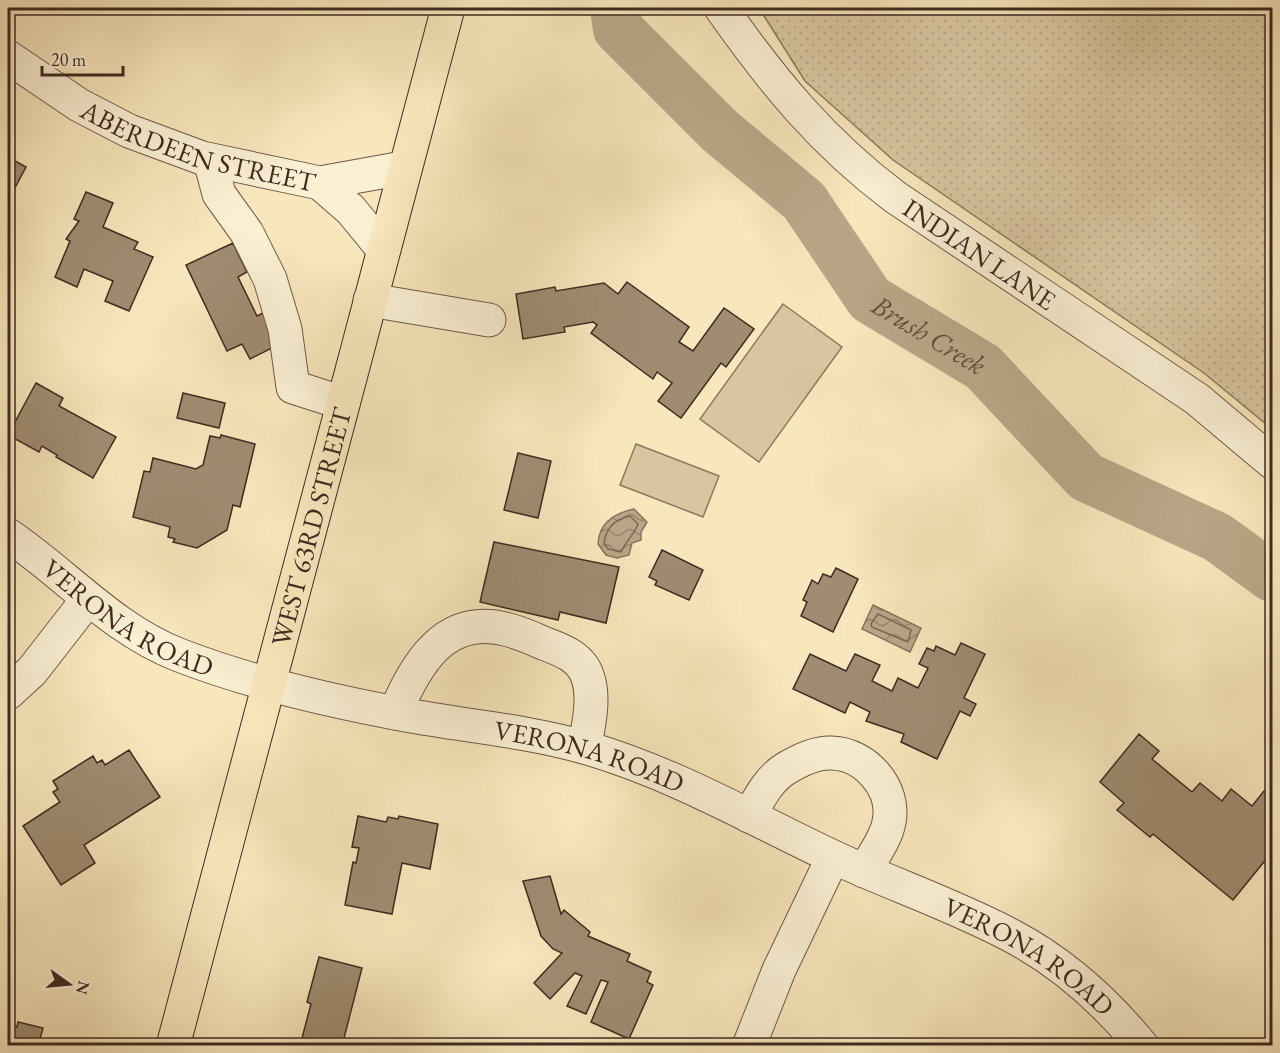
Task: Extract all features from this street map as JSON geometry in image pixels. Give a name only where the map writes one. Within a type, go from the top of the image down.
[{"type":"main road","name":"WEST 63RD STREET","points":[[172,1046],[403,168],[448,8]]},
{"type":"street","name":"INDIAN LANE","points":[[721,8],[758,60],[794,104],[855,167],[895,197],[1197,399],[1272,462]]},
{"type":"street","name":"ABERDEEN STREET","points":[[8,57],[79,105],[129,131],[210,160],[320,183],[403,168]]},
{"type":"street","points":[[210,160],[219,194],[247,233],[270,279],[285,329],[293,387],[343,403]]},
{"type":"street","points":[[320,183],[351,210],[383,249]]},
{"type":"street","points":[[370,300],[489,320]]},
{"type":"street","name":"VERONA ROAD","points":[[8,535],[88,599],[138,635],[178,654],[269,682],[395,713],[537,736],[585,747],[683,783],[833,857],[1014,937],[1080,983],[1117,1016],[1142,1046]]},
{"type":"street","points":[[8,693],[32,671],[88,599]]},
{"type":"street","points":[[395,713],[410,678],[425,655],[451,635],[480,626],[507,629],[577,658],[588,678],[591,705],[585,747]]},
{"type":"street","points":[[749,816],[769,784],[783,770],[808,758],[832,753],[853,758],[871,768],[885,787],[890,804],[889,822],[884,838],[864,871]]},
{"type":"street","points":[[749,1046],[779,970],[833,857]]},
{"type":"shaded area","points":[[759,8],[1272,8],[1272,429],[1204,373],[893,160],[805,81]]},
{"type":"shaded area","points":[[783,304],[842,347],[759,462],[700,419]]},
{"type":"shaded area","points":[[636,444],[719,476],[703,517],[620,485]]},
{"type":"water","points":[[634,509],[647,522],[641,532],[641,540],[632,543],[629,555],[617,558],[606,555],[598,544],[601,530],[615,516]]},
{"type":"water","points":[[873,605],[921,628],[910,652],[862,629]]},
{"type":"building","points":[[8,157],[26,167],[8,201]]},
{"type":"building","points":[[86,192],[113,203],[103,227],[138,242],[134,249],[153,257],[129,311],[105,301],[113,281],[84,269],[77,287],[55,277],[70,241],[66,239],[79,221],[74,219]]},
{"type":"building","points":[[233,243],[247,272],[238,277],[257,316],[267,311],[282,343],[250,359],[242,344],[227,351],[186,265]]},
{"type":"building","points":[[627,282],[689,327],[679,342],[693,351],[724,308],[754,329],[726,367],[721,363],[681,418],[658,401],[672,383],[657,372],[653,379],[591,333],[597,325],[593,322],[564,327],[565,332],[523,339],[516,294],[555,287],[556,291],[604,283],[618,294]]},
{"type":"building","points":[[36,383],[63,398],[59,406],[116,437],[93,478],[56,457],[57,455],[42,446],[39,452],[8,435]]},
{"type":"building","points":[[183,393],[225,403],[219,428],[177,418]]},
{"type":"building","points":[[221,435],[255,444],[240,507],[233,505],[227,530],[197,548],[173,542],[175,539],[168,537],[170,527],[133,517],[144,471],[150,472],[153,458],[196,469],[203,465],[210,436],[220,438]]},
{"type":"building","points":[[518,453],[551,461],[538,518],[504,510]]},
{"type":"building","points":[[494,542],[619,567],[606,623],[560,612],[558,620],[480,602]]},
{"type":"building","points":[[662,550],[703,570],[689,600],[655,585],[657,581],[649,577]]},
{"type":"building","points":[[836,568],[858,579],[833,632],[801,616],[807,602],[803,600],[812,580],[818,584],[823,574],[831,577]]},
{"type":"building","points":[[961,643],[985,654],[964,698],[976,704],[970,716],[960,711],[937,759],[901,742],[904,734],[866,721],[870,712],[850,702],[845,713],[793,689],[810,654],[846,671],[855,654],[880,665],[872,681],[892,691],[898,678],[918,688],[928,668],[919,664],[927,648],[934,651],[936,646],[955,655]]},
{"type":"building","points":[[1139,734],[1159,751],[1152,759],[1192,792],[1200,783],[1222,801],[1231,789],[1252,806],[1264,791],[1272,798],[1272,852],[1233,900],[1153,834],[1150,837],[1117,810],[1124,803],[1100,782]]},
{"type":"building","points":[[129,750],[160,797],[84,845],[95,863],[61,885],[23,826],[60,802],[53,792],[58,789],[53,781],[93,756],[97,763],[102,760],[105,765]]},
{"type":"building","points":[[358,816],[386,822],[388,817],[398,819],[399,816],[438,824],[430,869],[402,863],[392,914],[345,905],[353,862],[356,863],[359,848],[352,847]]},
{"type":"building","points":[[550,876],[561,914],[564,910],[590,932],[588,936],[630,954],[627,961],[651,972],[647,982],[653,985],[629,1039],[591,1022],[608,982],[601,980],[586,1014],[567,1006],[582,976],[575,973],[550,999],[534,983],[562,953],[553,949],[541,936],[523,881]]},
{"type":"building","points":[[319,957],[362,968],[342,1046],[314,1046],[301,1042],[311,1004],[307,1002]]},
{"type":"building","points":[[18,1022],[43,1028],[38,1046],[8,1046],[8,1025],[17,1027]]},
{"type":"waterway","name":"Brush Creek","points":[[615,8],[618,29],[720,131],[804,201],[870,299],[983,367],[1086,477],[1217,537],[1272,577]]}]
